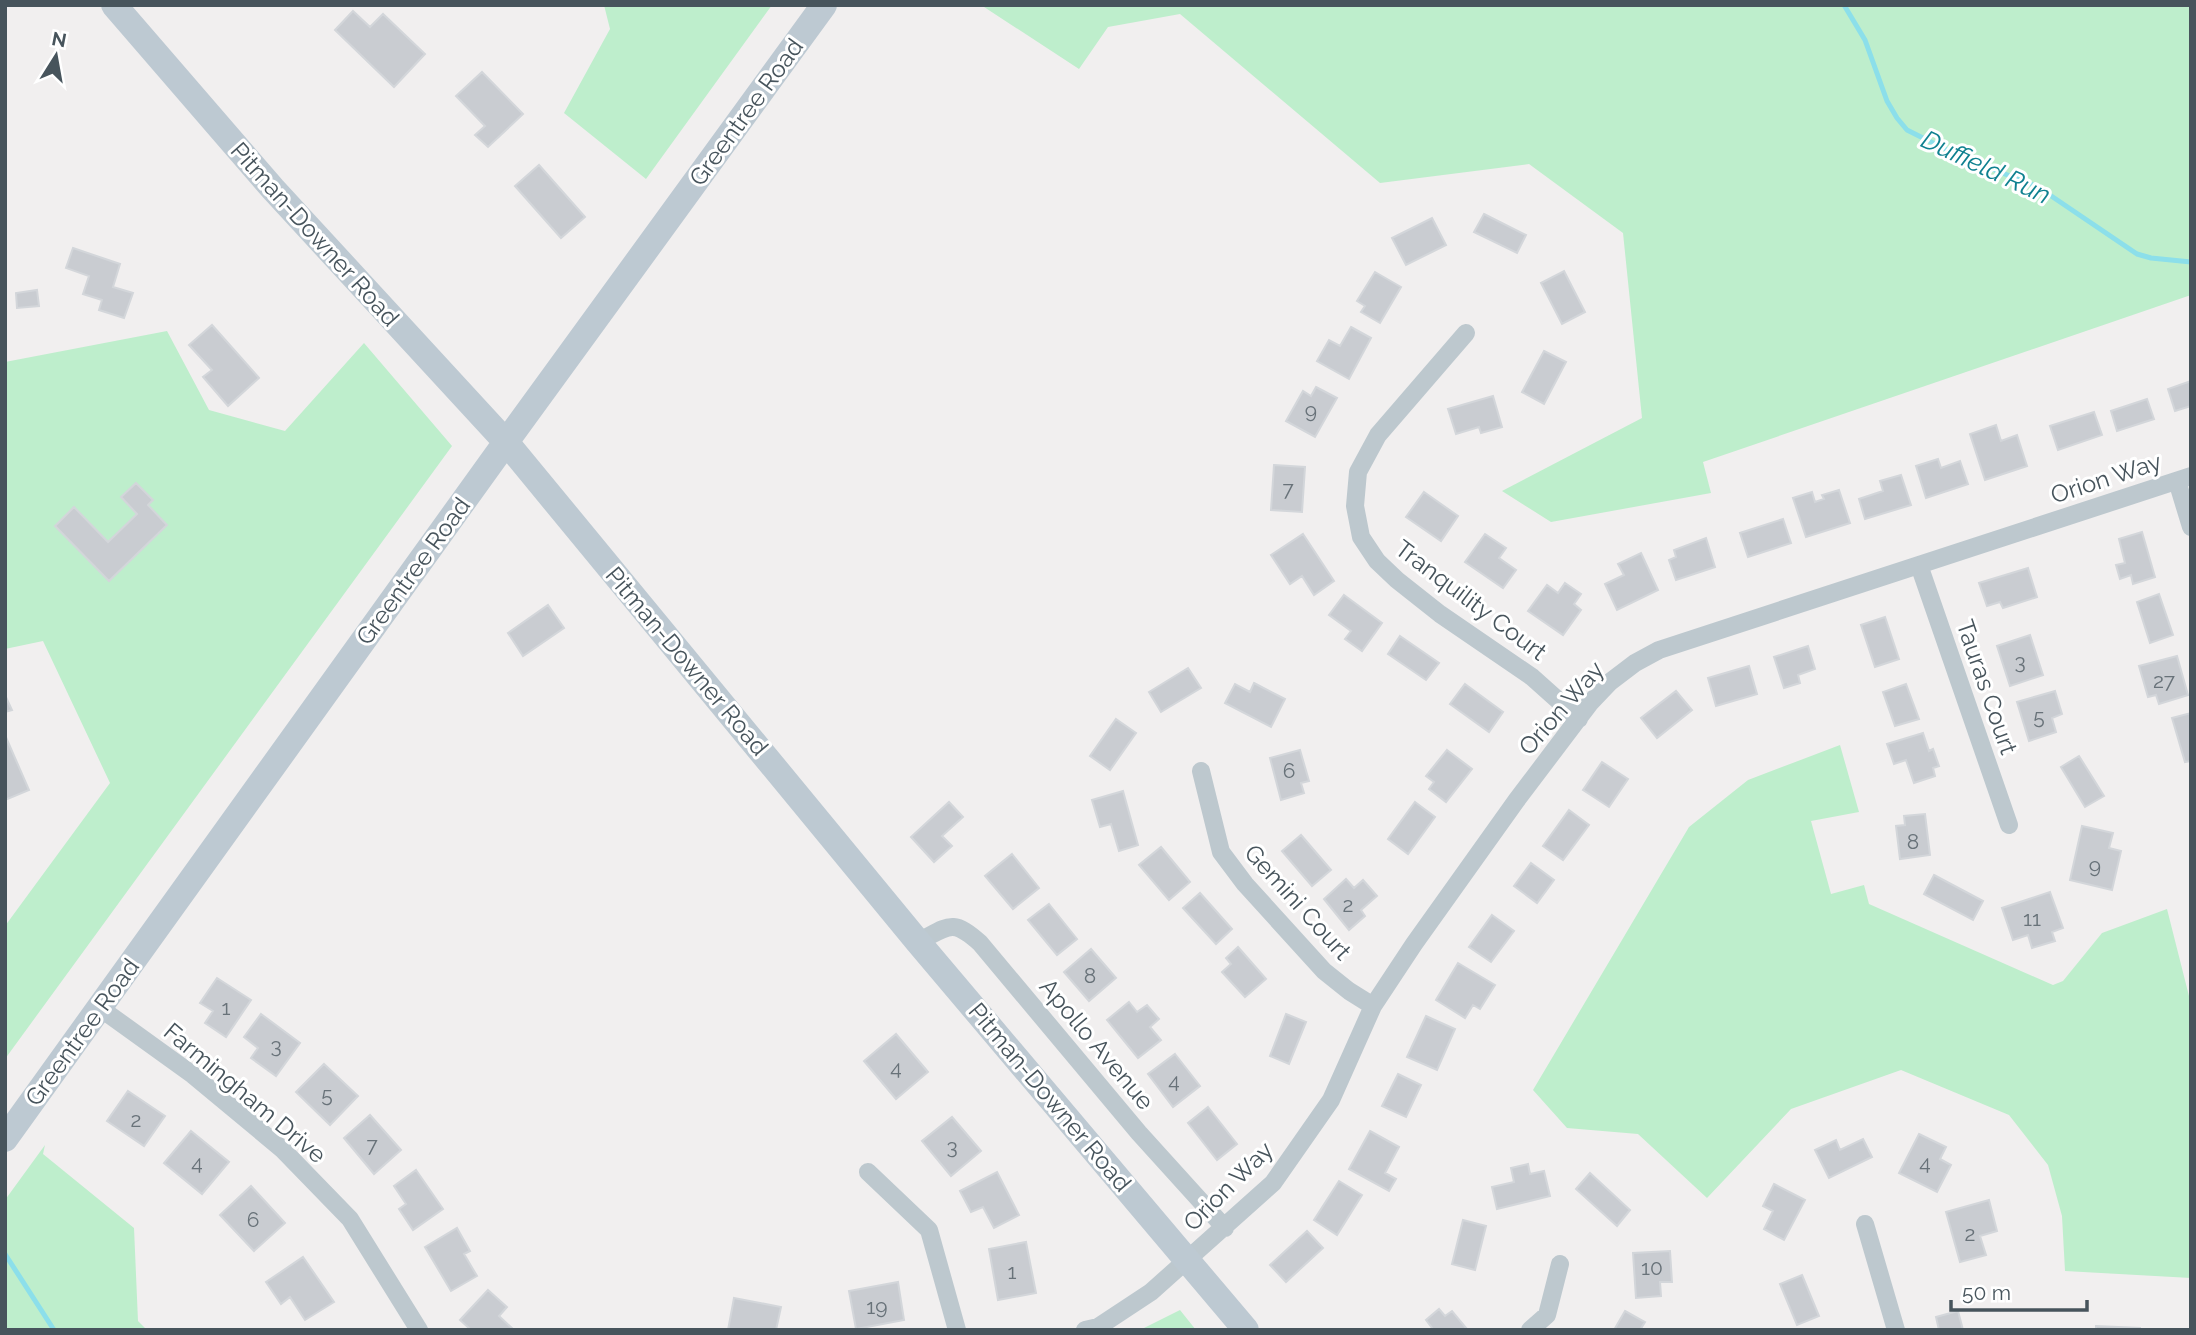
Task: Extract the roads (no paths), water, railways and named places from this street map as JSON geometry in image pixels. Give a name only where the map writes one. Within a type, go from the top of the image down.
[{"type":"street","name":"Pitman-Downer Road","points":[[114,5],[280,197],[506,442],[918,942],[1246,1330]]},
{"type":"street","name":"Greentree Road","points":[[5,1139],[824,5]]},
{"type":"street","name":"Tranquility Court","points":[[1466,333],[1378,435],[1358,472],[1355,506],[1361,537],[1377,561],[1397,580],[1440,614],[1532,677],[1579,719]]},
{"type":"street","name":"Orion Way","points":[[1189,1260],[1273,1183],[1311,1132],[1331,1100],[1373,1006],[1414,944],[1516,801],[1610,682],[1635,663],[1659,650],[2184,478]]},
{"type":"street","points":[[2184,478],[2191,527]]},
{"type":"street","name":"Tauras Court","points":[[1919,565],[2009,825]]},
{"type":"street","name":"Gemini Court","points":[[1201,771],[1221,852],[1245,884],[1324,971],[1373,1006]]},
{"type":"street","name":"Apollo Avenue","points":[[918,942],[949,926],[964,929],[980,943],[1139,1133],[1225,1228]]},
{"type":"street","name":"Farmingham Drive","points":[[100,1007],[193,1074],[282,1149],[350,1219],[419,1330]]},
{"type":"street","points":[[868,1172],[929,1230],[957,1330]]},
{"type":"street","points":[[1865,1224],[1896,1330]]},
{"type":"street","points":[[1085,1330],[1098,1327],[1151,1292],[1189,1260]]},
{"type":"street","points":[[1530,1330],[1547,1315],[1560,1264]]},
{"type":"waterway","name":"Duffield Run","points":[[1844,5],[1865,40],[1887,101],[1907,130],[1959,156],[2038,187],[2137,254],[2191,262]]},
{"type":"waterway","points":[[5,1254],[54,1330]]}]
